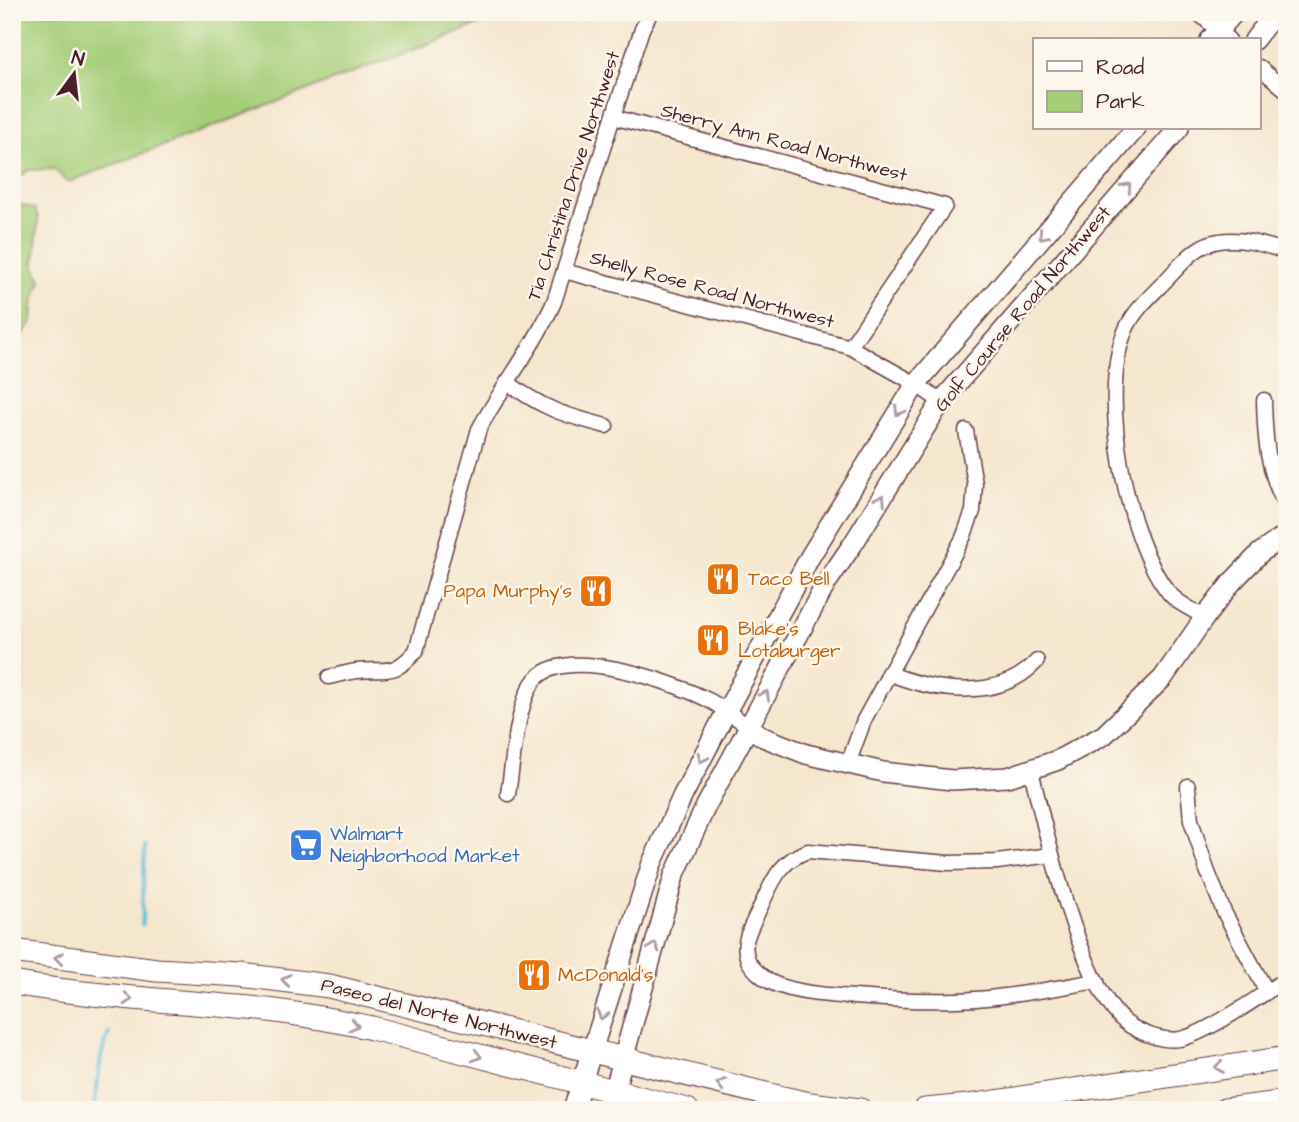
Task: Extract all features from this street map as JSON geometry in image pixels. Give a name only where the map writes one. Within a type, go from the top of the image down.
[{"type":"main road","points":[[1219,37],[1235,12]]},
{"type":"main road","points":[[1256,38],[1276,12]]},
{"type":"main road","name":"Golf Course Road Northwest","points":[[572,1110],[652,863],[683,795],[811,555],[916,384],[1134,130]]},
{"type":"main road","name":"Golf Course Road Northwest","points":[[612,1101],[674,876],[706,806],[827,582],[941,402],[1177,130]]},
{"type":"main road","points":[[748,726],[763,737],[806,754],[883,772],[952,780],[1008,777],[1031,770],[1058,760],[1104,735],[1163,678],[1232,582],[1260,553],[1287,534]]},
{"type":"main road","name":"Paseo del Norte Northwest","points":[[12,951],[130,968],[242,975],[329,986],[788,1100],[860,1110]]},
{"type":"main road","name":"Paseo del Norte Northwest","points":[[12,983],[87,995],[242,1007],[321,1018],[372,1028],[580,1083],[612,1101],[687,1110]]},
{"type":"main road","points":[[925,1110],[968,1106],[1287,1058]]},
{"type":"main road","points":[[1225,1110],[1287,1102]]},
{"type":"street","name":"Tia Christina Drive Northwest","points":[[329,677],[356,671],[389,671],[405,664],[416,652],[479,429],[541,331],[554,302],[642,29],[651,12]]},
{"type":"street","points":[[1197,12],[1219,37]]},
{"type":"street","points":[[1260,68],[1287,91]]},
{"type":"street","name":"Sherry Ann Road Northwest","points":[[613,117],[945,206],[850,347]]},
{"type":"street","points":[[1205,617],[1170,593],[1153,566],[1137,529],[1125,489],[1116,439],[1115,402],[1118,364],[1126,328],[1136,312],[1196,249],[1217,241],[1239,240],[1287,252]]},
{"type":"street","name":"Shelly Rose Road Northwest","points":[[564,271],[850,347],[916,384],[941,402]]},
{"type":"street","points":[[507,382],[552,411],[606,426]]},
{"type":"street","points":[[1264,400],[1265,448],[1275,485],[1287,509]]},
{"type":"street","points":[[848,764],[864,720],[963,538],[973,511],[975,484],[966,431]]},
{"type":"street","points":[[888,673],[919,684],[975,689],[1006,683],[1024,675],[1037,661]]},
{"type":"street","points":[[509,794],[524,703],[533,682],[548,669],[565,664],[584,663],[641,676],[691,692],[748,726]]},
{"type":"street","points":[[1031,770],[1051,855],[1082,947],[1111,1006],[1124,1021],[1140,1031],[1158,1037],[1180,1039],[1204,1029],[1287,978]]},
{"type":"street","points":[[1188,786],[1191,820],[1207,870],[1224,912],[1266,992]]},
{"type":"street","points":[[1051,855],[998,862],[948,863],[808,851],[799,854],[786,861],[778,872],[748,932],[745,947],[748,959],[754,970],[772,983],[821,994],[919,1001],[977,999],[1097,981]]},
{"type":"green space","points":[[12,12],[511,12],[68,182],[54,169],[29,170],[12,182]]},
{"type":"green space","points":[[12,202],[35,209],[38,218],[33,262],[41,280],[33,304],[32,322],[17,342],[12,343]]},
{"type":"waterway","points":[[142,925],[145,845]]},
{"type":"waterway","points":[[94,1110],[101,1056],[109,1033]]},
{"type":"place","name":"Taco Bell","points":[[723,579]]},
{"type":"place","name":"Papa Murphy's","points":[[596,591]]},
{"type":"place","name":"Blake's Lotaburger","points":[[713,640]]},
{"type":"place","name":"Walmart Neighborhood Market","points":[[306,845]]},
{"type":"place","name":"McDonald's","points":[[534,975]]}]
